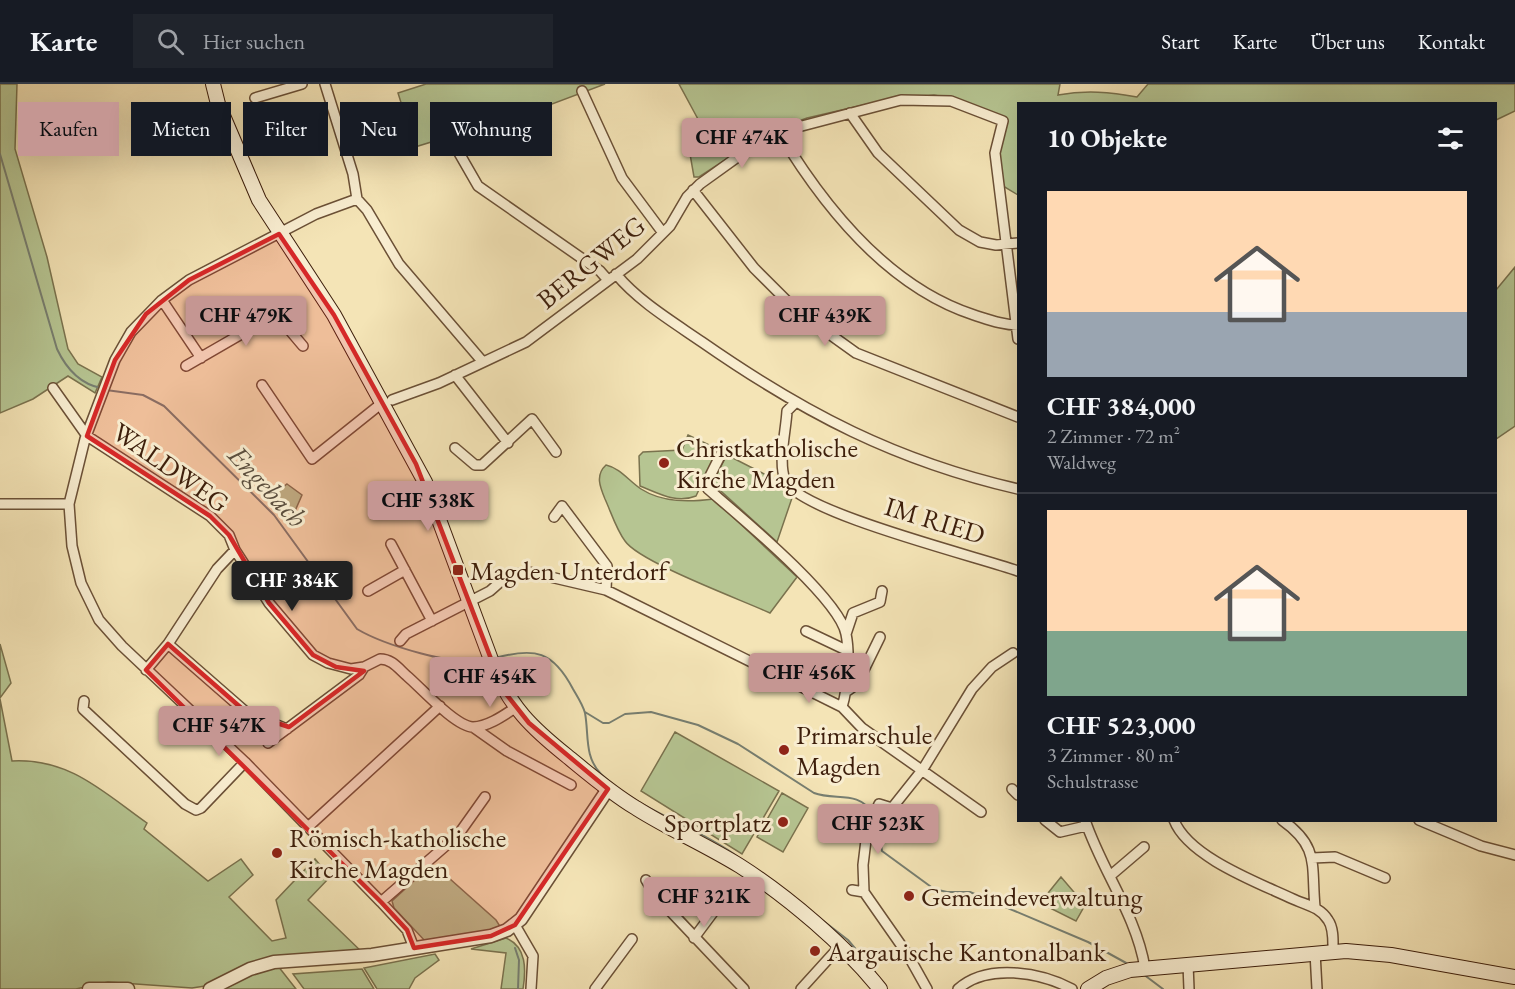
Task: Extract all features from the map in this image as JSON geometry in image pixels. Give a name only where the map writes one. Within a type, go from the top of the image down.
[{"type":"main road","points":[[213,84],[218,104],[244,170],[279,234],[334,315],[387,402],[425,482],[491,660],[503,690],[515,708],[544,737],[608,789],[638,810],[742,868],[840,946],[880,989]]},
{"type":"main road","points":[[1088,989],[1106,978],[1140,969],[1315,952],[1391,955],[1515,977]]},
{"type":"street","points":[[255,98],[302,84]]},
{"type":"street","points":[[325,84],[353,174],[357,199],[404,271],[482,361]]},
{"type":"street","points":[[582,91],[622,178],[663,233]]},
{"type":"street","name":"BERGWEG","points":[[262,385],[312,459],[387,402],[455,375],[526,342],[616,274],[663,233],[693,190],[750,147],[779,132],[901,100],[951,101],[1003,121],[995,153],[1005,244]]},
{"type":"street","points":[[850,112],[878,153],[959,230],[980,242],[1017,243]]},
{"type":"street","points":[[779,132],[798,165],[836,214],[873,251],[922,292],[963,311],[1005,325],[1017,325],[1005,244]]},
{"type":"street","points":[[461,156],[478,186],[600,271],[607,279]]},
{"type":"street","points":[[693,190],[754,268],[796,310],[856,353],[1017,417]]},
{"type":"street","points":[[357,199],[316,214],[189,280],[162,300],[131,332],[107,379],[87,436],[69,504],[72,546],[87,598],[99,620],[146,670],[244,762],[381,902],[407,930],[414,948]]},
{"type":"street","points":[[616,274],[675,324],[795,403],[842,429],[916,460],[1017,489]]},
{"type":"street","points":[[162,300],[201,358]]},
{"type":"street","points":[[186,366],[276,314],[303,346]]},
{"type":"street","points":[[455,375],[508,443]]},
{"type":"street","name":"WALDWEG","points":[[53,388],[87,436],[210,516],[229,535],[235,550],[269,603],[313,655],[336,666],[364,667],[380,659],[391,662],[463,724],[473,727],[507,751],[571,785]]},
{"type":"street","name":"IM RIED","points":[[795,403],[787,411],[784,462],[785,480],[796,494],[832,512],[1017,571]]},
{"type":"street","points":[[454,448],[479,466],[508,443],[532,419],[556,453]]},
{"type":"street","points":[[723,450],[706,484],[708,489],[829,603],[839,617],[846,634]]},
{"type":"street","points":[[0,504],[69,504]]},
{"type":"street","points":[[554,517],[562,506],[607,566],[606,590]]},
{"type":"street","points":[[391,544],[432,621]]},
{"type":"street","points":[[146,670],[168,644],[217,569],[235,550]]},
{"type":"street","points":[[368,591],[405,570]]},
{"type":"street","points":[[400,642],[406,634],[470,602],[490,591],[508,575],[519,572],[529,572],[606,590],[842,707],[862,728],[981,812]]},
{"type":"street","points":[[842,707],[847,691],[846,634],[853,613],[880,602],[882,591]]},
{"type":"street","points":[[806,631],[846,650]]},
{"type":"street","points":[[847,691],[857,684],[880,637]]},
{"type":"street","points":[[168,644],[247,713],[287,729]]},
{"type":"street","points":[[927,989],[908,955],[864,892],[863,865],[872,816],[879,804],[892,808],[923,769],[972,689],[992,668],[1014,653]]},
{"type":"street","points":[[268,743],[359,675],[364,667]]},
{"type":"street","points":[[84,701],[83,709],[185,804],[196,810],[201,808],[244,762]]},
{"type":"street","points":[[308,827],[440,706]]},
{"type":"street","points":[[473,727],[496,720],[515,708]]},
{"type":"street","points":[[210,989],[250,969],[274,962],[372,955],[490,936],[515,925],[527,911],[608,789]]},
{"type":"street","points":[[381,902],[458,835],[484,797]]},
{"type":"street","points":[[1048,822],[1060,832],[1085,823],[1096,853],[1140,937],[1140,969]]},
{"type":"street","points":[[1175,822],[1183,835],[1208,856],[1255,881],[1315,906],[1329,921],[1333,952]]},
{"type":"street","points":[[1284,822],[1307,842],[1312,858],[1315,906]]},
{"type":"street","points":[[1424,822],[1481,846],[1515,855]]},
{"type":"street","points":[[1110,876],[1144,847]]},
{"type":"street","points":[[1312,858],[1335,857],[1385,878]]},
{"type":"street","points":[[646,880],[655,895],[744,989]]},
{"type":"street","points":[[852,890],[864,892]]},
{"type":"street","points":[[694,938],[723,899]]},
{"type":"street","points":[[515,925],[533,956],[531,989]]},
{"type":"street","points":[[595,989],[632,939]]},
{"type":"street","points":[[801,989],[840,946]]},
{"type":"street","points":[[1315,952],[1317,989]]},
{"type":"street","points":[[1188,964],[1189,989]]},
{"type":"street","points":[[958,989],[966,982],[987,973],[1044,979],[1072,989]]},
{"type":"street","points":[[89,989],[128,989]]},
{"type":"highlighted area","points":[[279,234],[334,315],[416,464],[503,690],[529,723],[608,789],[515,925],[491,936],[414,948],[407,930],[381,902],[146,670],[168,644],[247,713],[289,727],[364,671],[336,667],[313,655],[269,603],[229,535],[210,516],[87,436],[115,360],[146,314],[189,280]]},
{"type":"green space","points":[[0,84],[17,84],[15,149],[47,257],[68,349],[78,364],[102,377],[95,393],[68,376],[33,399],[0,413]]},
{"type":"green space","points":[[426,84],[605,84],[552,104],[552,102],[430,102],[430,142],[418,146],[418,102],[401,102],[398,93]]},
{"type":"green space","points":[[679,84],[1060,84],[1058,95],[1098,92],[1137,97],[1148,84],[1515,84],[1515,111],[1497,120],[1497,102],[1017,102],[1017,194],[1003,186],[998,155],[1006,124],[949,98],[934,95],[872,103],[807,118],[766,133],[699,177],[694,177],[690,154],[699,121]]},
{"type":"green space","points":[[1515,267],[1515,426],[1497,438],[1497,289]]},
{"type":"green space","points":[[688,435],[718,449],[696,496],[674,498],[640,486],[639,456],[643,452],[682,450]]},
{"type":"green space","points":[[727,455],[780,482],[792,498],[777,542],[712,483]]},
{"type":"green space","points":[[606,465],[620,472],[649,494],[658,497],[686,501],[714,499],[797,577],[770,613],[670,570],[634,550],[616,526],[600,486],[600,473]]},
{"type":"green space","points":[[287,484],[302,495],[295,511],[289,513],[274,494]]},
{"type":"green space","points":[[0,644],[11,683],[0,698]]},
{"type":"green space","points":[[0,699],[12,761],[51,765],[85,779],[147,823],[144,829],[208,881],[241,859],[253,875],[229,897],[272,941],[286,938],[276,900],[315,859],[330,877],[308,900],[363,953],[297,956],[205,986],[192,988],[108,982],[76,989],[0,989]]},
{"type":"green space","points":[[675,732],[779,791],[742,854],[641,791]]},
{"type":"green space","name":"Sportplatz","points":[[782,793],[808,808],[783,852],[757,837]]},
{"type":"green space","points":[[428,868],[441,871],[496,920],[501,928],[426,942],[394,908],[392,901]]},
{"type":"green space","points":[[1061,877],[1085,905],[1076,921],[1040,903]]},
{"type":"green space","points":[[506,938],[518,947],[521,953],[525,974],[523,989],[501,989],[506,953],[471,949]]},
{"type":"green space","points":[[435,954],[439,960],[415,978],[409,989],[377,989],[364,968]]},
{"type":"green space","points":[[278,966],[296,989],[218,989],[259,971]]},
{"type":"green space","points":[[362,969],[374,989],[304,989],[293,974]]},
{"type":"waterway","points":[[0,154],[57,349],[74,374],[87,383],[101,388]]},
{"type":"waterway","name":"Engebach","points":[[106,390],[143,395],[164,406],[274,515],[357,629],[384,642],[439,658],[457,661],[486,661]]},
{"type":"waterway","points":[[495,658],[532,653],[550,660],[566,676],[583,707],[590,753],[601,774],[632,798],[704,836],[738,857]]},
{"type":"waterway","points":[[585,712],[603,723],[609,723],[625,714],[651,712],[698,725],[738,744],[814,793],[860,801],[872,813]]},
{"type":"waterway","points":[[877,820],[882,851],[934,889],[947,892],[970,892],[1088,942],[1128,964]]},
{"type":"waterway","points":[[817,916],[848,940],[875,972]]},
{"type":"waterway","points":[[515,948],[519,960],[518,989]]},
{"type":"waterway","points":[[1143,974],[1163,989]]},
{"type":"place","name":"Christkatholische Kirche Magden","points":[[664,463]]},
{"type":"place","name":"Magden Unterdorf","points":[[458,570]]},
{"type":"place","name":"Primarschule Magden","points":[[784,750]]},
{"type":"place","name":"Sportplatz","points":[[783,822]]},
{"type":"place","name":"Römisch-katholische Kirche Magden","points":[[277,853]]},
{"type":"place","name":"Gemeindeverwaltung","points":[[909,896]]},
{"type":"place","name":"Aargauische Kantonalbank","points":[[815,951]]}]
